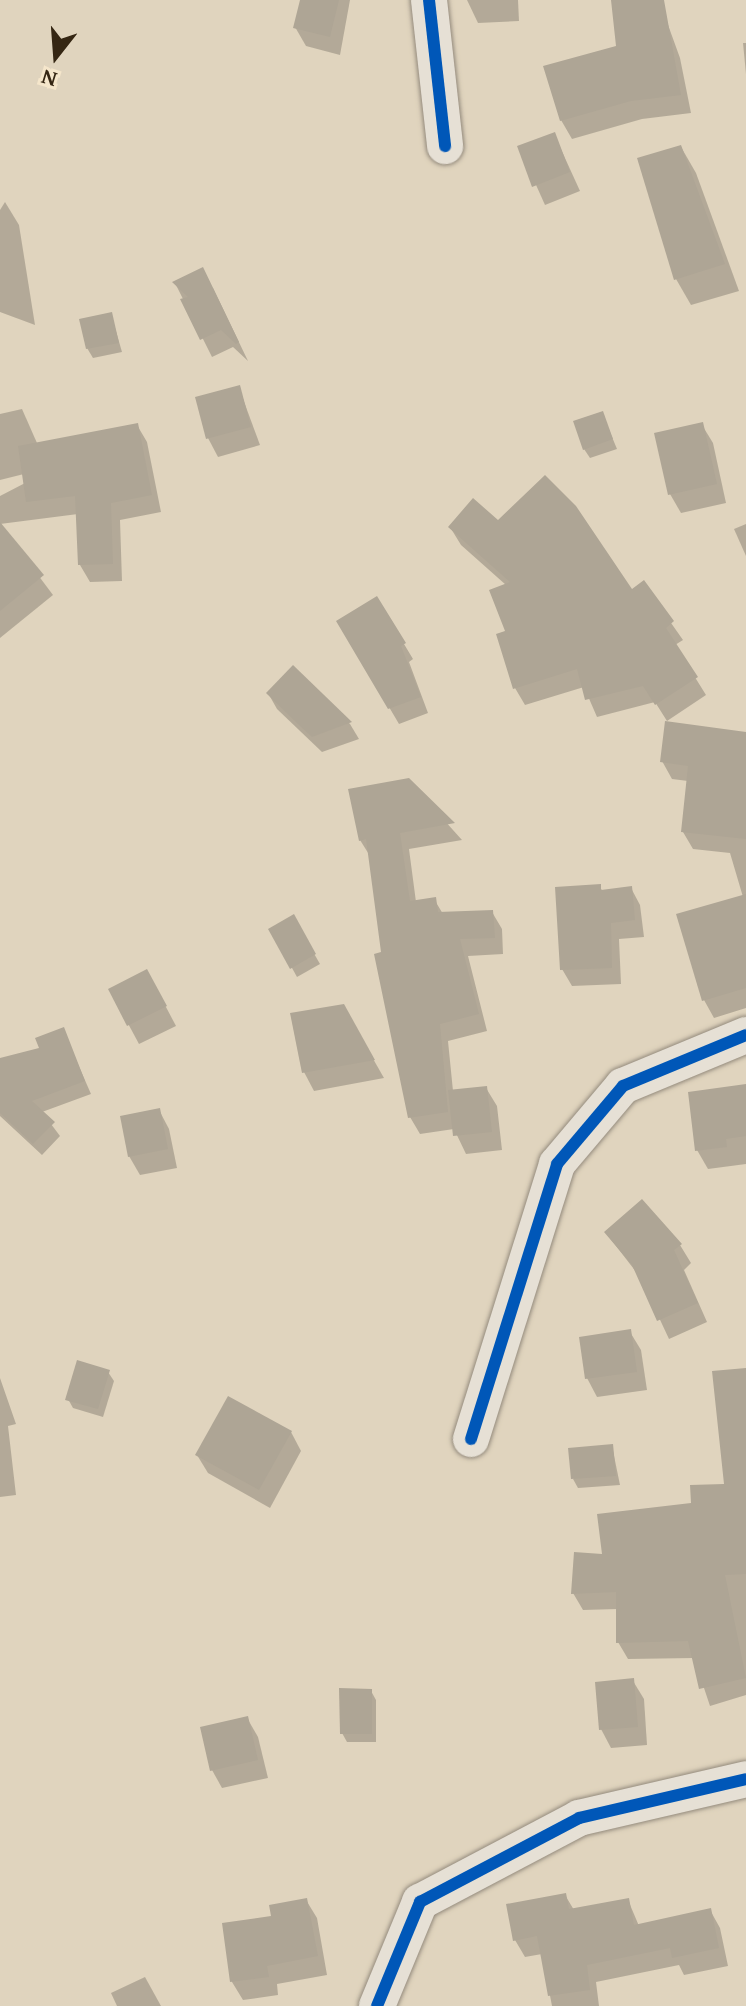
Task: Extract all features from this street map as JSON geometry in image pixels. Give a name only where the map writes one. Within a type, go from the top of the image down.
[{"type":"street","points":[[429,0],[445,146]]},
{"type":"street","points":[[471,1439],[557,1164],[623,1086],[746,1035]]},
{"type":"street","points":[[377,2006],[420,1902],[579,1818],[746,1779]]},
{"type":"building","points":[[300,0],[339,0],[330,37],[293,28]]},
{"type":"building","points":[[611,0],[664,0],[681,95],[631,101],[560,121],[543,66],[616,46]]},
{"type":"building","points":[[555,132],[570,172],[532,187],[517,146]]},
{"type":"building","points":[[681,145],[725,264],[674,280],[637,158]]},
{"type":"building","points":[[203,267],[239,342],[236,344],[221,330],[200,340],[180,299],[188,297],[172,282]]},
{"type":"building","points":[[112,312],[119,343],[86,349],[79,319]]},
{"type":"building","points":[[240,385],[251,427],[206,439],[195,397]]},
{"type":"building","points":[[603,411],[613,439],[583,450],[573,421]]},
{"type":"building","points":[[703,422],[717,484],[668,495],[654,433]]},
{"type":"building","points":[[138,423],[152,495],[111,503],[113,564],[78,565],[75,496],[26,502],[18,446]]},
{"type":"building","points":[[545,475],[576,506],[632,589],[644,580],[674,621],[666,628],[698,677],[655,705],[643,686],[585,700],[577,669],[513,689],[496,634],[505,631],[489,590],[510,582],[448,527],[473,498],[498,520]]},
{"type":"building","points":[[0,522],[44,575],[0,611]]},
{"type":"building","points":[[377,596],[406,643],[401,646],[421,697],[388,709],[336,621]]},
{"type":"building","points":[[293,665],[352,722],[312,737],[300,726],[266,693]]},
{"type":"building","points":[[665,721],[746,732],[746,839],[681,832],[688,766],[660,762]]},
{"type":"building","points":[[409,778],[455,823],[400,833],[410,901],[436,897],[438,912],[493,910],[495,938],[460,939],[479,1014],[440,1024],[448,1112],[408,1118],[374,954],[381,952],[366,839],[359,841],[348,789]]},
{"type":"building","points":[[601,884],[601,890],[632,886],[635,920],[611,923],[612,968],[560,970],[555,887]]},
{"type":"building","points":[[746,894],[746,988],[702,1001],[676,914]]},
{"type":"building","points":[[294,914],[316,954],[290,969],[268,929]]},
{"type":"building","points":[[147,969],[167,1006],[127,1026],[108,989]]},
{"type":"building","points":[[344,1004],[375,1060],[302,1073],[290,1013]]},
{"type":"building","points":[[64,1027],[85,1081],[32,1101],[55,1122],[33,1144],[0,1113],[0,1058],[39,1048],[35,1038]]},
{"type":"building","points":[[746,1084],[746,1136],[726,1139],[727,1147],[695,1151],[688,1092]]},
{"type":"building","points":[[487,1086],[492,1132],[453,1136],[448,1090]]},
{"type":"building","points":[[160,1108],[168,1149],[128,1157],[120,1116]]},
{"type":"building","points":[[642,1199],[682,1244],[674,1250],[698,1303],[657,1321],[632,1265],[604,1232]]},
{"type":"building","points":[[631,1329],[637,1372],[585,1379],[579,1337]]},
{"type":"building","points":[[77,1360],[110,1370],[98,1409],[65,1400]]},
{"type":"building","points":[[746,1368],[746,1574],[725,1575],[746,1678],[699,1689],[688,1641],[616,1643],[616,1592],[571,1594],[574,1552],[602,1554],[597,1514],[691,1503],[690,1485],[724,1484],[712,1371]]},
{"type":"building","points":[[228,1396],[292,1431],[259,1490],[195,1455]]},
{"type":"building","points":[[613,1444],[616,1476],[571,1479],[568,1448]]},
{"type":"building","points":[[634,1678],[638,1727],[599,1730],[595,1682]]},
{"type":"building","points":[[339,1688],[372,1689],[372,1734],[340,1734]]},
{"type":"building","points":[[248,1716],[258,1760],[210,1771],[200,1727]]},
{"type":"building","points":[[566,1893],[569,1909],[629,1898],[634,1925],[711,1908],[719,1948],[672,1958],[670,1948],[587,1965],[590,1990],[548,1996],[537,1936],[513,1941],[506,1904]]},
{"type":"building","points":[[307,1898],[318,1956],[267,1966],[269,1977],[230,1982],[222,1923],[271,1916],[269,1905]]},
{"type":"cycle path","points":[[429,0],[445,146]]},
{"type":"cycle path","points":[[471,1439],[557,1164],[623,1086],[746,1035]]},
{"type":"cycle path","points":[[377,2006],[420,1902],[579,1818],[746,1779]]}]
